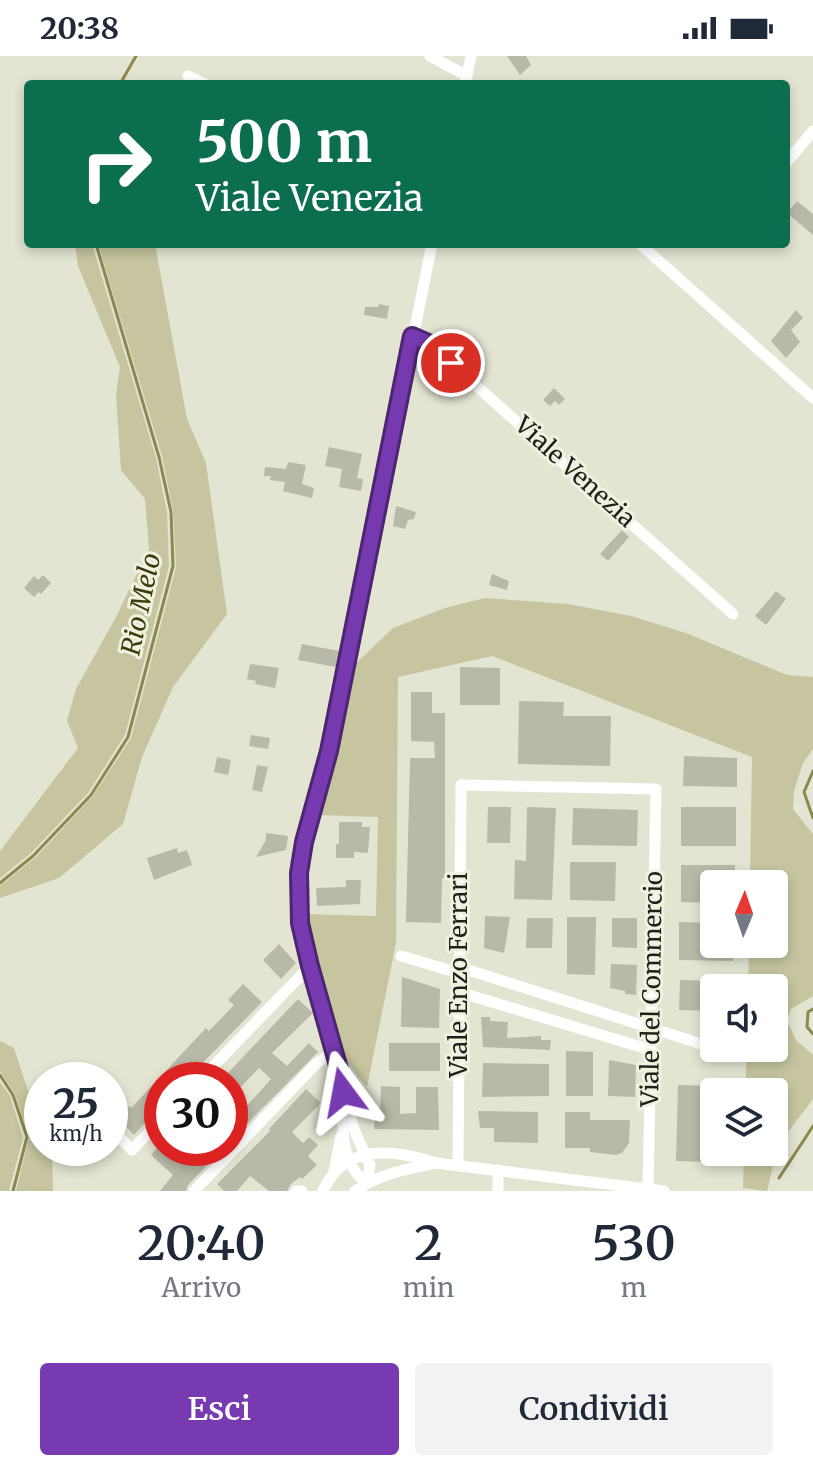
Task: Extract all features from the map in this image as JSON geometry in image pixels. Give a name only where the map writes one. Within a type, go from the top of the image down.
[{"type":"street","points":[[430,56],[466,80],[471,56]]},
{"type":"street","points":[[188,76],[196,80]]},
{"type":"street","points":[[790,158],[813,131]]},
{"type":"street","points":[[367,1183],[370,1165],[355,1132],[343,1092],[310,966],[298,902],[304,842],[329,751],[431,248]]},
{"type":"street","points":[[644,248],[813,398]]},
{"type":"street","name":"Viale Venezia","points":[[412,336],[428,343],[733,614]]},
{"type":"street","name":"Viale Enzo Ferrari","points":[[458,1165],[461,785],[656,789]]},
{"type":"street","name":"Viale del Commercio","points":[[648,1189],[656,789]]},
{"type":"street","points":[[401,956],[459,970],[700,1043]]},
{"type":"street","points":[[217,1062],[310,966]]},
{"type":"street","points":[[459,992],[651,1050]]},
{"type":"street","points":[[194,1191],[317,1063],[334,1052]]},
{"type":"street","points":[[323,1191],[334,1172],[342,1132],[343,1092]]},
{"type":"street","points":[[342,1132],[355,1175],[367,1183]]},
{"type":"street","points":[[128,1146],[132,1150],[144,1138]]},
{"type":"street","points":[[334,1172],[365,1153],[418,1157],[436,1163],[664,1191]]},
{"type":"street","points":[[355,1191],[396,1170],[436,1163]]},
{"type":"street","points":[[498,1170],[498,1191]]},
{"type":"green space","points":[[76,248],[93,248],[156,458],[167,512],[169,566],[125,735],[88,793],[31,853],[0,878],[0,851],[78,748],[67,721],[76,689],[149,549],[145,499],[121,470],[116,395],[120,367],[78,266]]},
{"type":"green space","points":[[99,248],[156,248],[187,419],[206,463],[227,614],[173,687],[142,757],[123,824],[59,878],[0,898],[0,886],[35,858],[93,796],[131,738],[176,567],[173,511],[162,456]]},
{"type":"green space","points":[[485,598],[568,604],[631,616],[686,633],[787,675],[813,677],[813,749],[803,763],[794,791],[793,809],[813,834],[813,996],[791,1009],[788,1018],[788,974],[748,974],[749,958],[788,958],[788,870],[750,870],[752,757],[492,656],[398,677],[396,943],[367,1087],[342,1055],[318,981],[304,914],[376,916],[378,817],[319,815],[332,766],[349,670],[393,628],[445,608]]},
{"type":"green space","points":[[788,1023],[796,1040],[813,1055],[813,1099],[788,1132],[788,1078],[746,1078],[746,1062],[788,1062]]},
{"type":"green space","points":[[0,1041],[14,1048],[24,1079],[24,1122],[15,1094],[0,1071]]},
{"type":"green space","points":[[0,1082],[10,1096],[23,1138],[9,1191],[0,1191]]},
{"type":"green space","points":[[24,1158],[24,1166],[52,1166],[53,1191],[16,1191]]},
{"type":"green space","points":[[744,1166],[773,1166],[767,1191],[743,1188]]},
{"type":"building","points":[[507,56],[526,56],[531,65],[520,75]]},
{"type":"building","points":[[797,201],[813,214],[813,235],[790,216],[790,209]]},
{"type":"building","points":[[379,304],[389,306],[387,319],[364,315],[365,307],[378,307]]},
{"type":"building","points":[[796,310],[803,318],[791,330],[800,342],[786,358],[771,341]]},
{"type":"building","points":[[554,388],[565,399],[559,405],[555,401],[550,406],[543,400]]},
{"type":"building","points":[[329,447],[362,454],[357,478],[363,479],[361,491],[339,487],[342,469],[325,466]]},
{"type":"building","points":[[288,462],[306,465],[302,484],[314,488],[312,498],[283,491],[285,482],[264,476],[265,467],[286,469]]},
{"type":"building","points":[[396,506],[416,512],[405,529],[393,526]]},
{"type":"building","points":[[622,530],[629,537],[608,561],[600,554]]},
{"type":"building","points":[[492,574],[509,581],[507,590],[489,585]]},
{"type":"building","points":[[43,575],[51,583],[34,597],[24,588],[34,576],[38,580]]},
{"type":"building","points":[[776,591],[786,599],[766,625],[755,616]]},
{"type":"building","points":[[302,644],[339,651],[336,667],[298,660]]},
{"type":"building","points":[[250,664],[279,668],[275,688],[247,679]]},
{"type":"building","points":[[460,667],[500,668],[500,705],[460,705]]},
{"type":"building","points":[[411,692],[432,692],[432,713],[445,713],[445,878],[442,878],[441,923],[406,922],[410,758],[435,758],[434,742],[411,741]]},
{"type":"building","points":[[519,701],[564,702],[563,716],[611,716],[610,766],[518,764]]},
{"type":"building","points":[[251,735],[270,738],[268,749],[249,746]]},
{"type":"building","points":[[684,756],[737,758],[737,787],[683,786]]},
{"type":"building","points":[[217,757],[231,760],[228,775],[214,772]]},
{"type":"building","points":[[257,765],[268,767],[262,792],[252,790]]},
{"type":"building","points":[[488,807],[511,807],[510,843],[487,843]]},
{"type":"building","points":[[527,807],[556,808],[552,900],[514,899],[515,860],[526,861]]},
{"type":"building","points":[[681,807],[736,807],[736,846],[681,846]]},
{"type":"building","points":[[573,808],[638,810],[637,846],[572,845]]},
{"type":"building","points":[[339,822],[362,822],[362,827],[370,827],[368,853],[354,852],[354,858],[336,858]]},
{"type":"building","points":[[266,833],[288,836],[286,850],[256,857],[266,840]]},
{"type":"building","points":[[177,848],[178,853],[187,850],[192,865],[154,880],[147,858]]},
{"type":"building","points":[[570,862],[616,862],[615,901],[570,900]]},
{"type":"building","points":[[681,865],[735,865],[735,870],[700,870],[700,903],[681,902]]},
{"type":"building","points":[[346,880],[361,880],[360,904],[317,906],[316,888],[346,887]]},
{"type":"building","points":[[485,916],[510,917],[504,953],[484,948]]},
{"type":"building","points":[[567,917],[596,917],[595,975],[567,974]]},
{"type":"building","points":[[527,918],[553,918],[552,948],[526,948]]},
{"type":"building","points":[[612,918],[637,918],[637,948],[612,947]]},
{"type":"building","points":[[679,922],[700,923],[700,958],[733,958],[733,961],[679,960]]},
{"type":"building","points":[[279,944],[296,963],[281,979],[263,960]]},
{"type":"building","points":[[611,964],[637,965],[636,995],[610,988]]},
{"type":"building","points":[[402,977],[440,989],[439,1028],[401,1027]]},
{"type":"building","points":[[680,980],[700,981],[700,1011],[679,1010]]},
{"type":"building","points":[[243,984],[262,1002],[204,1062],[174,1062],[206,1028],[209,1031],[234,1005],[228,1000]]},
{"type":"building","points":[[298,999],[313,1013],[272,1053],[287,1066],[309,1043],[318,1052],[248,1123],[248,1105],[271,1079],[259,1068],[248,1079],[248,1062],[238,1062]]},
{"type":"building","points":[[481,1017],[508,1022],[507,1038],[541,1036],[541,1040],[551,1040],[550,1050],[483,1047]]},
{"type":"building","points":[[389,1043],[440,1043],[440,1071],[389,1071]]},
{"type":"building","points":[[566,1051],[593,1052],[593,1096],[566,1096]]},
{"type":"building","points":[[609,1060],[636,1065],[635,1097],[608,1096]]},
{"type":"building","points":[[483,1063],[549,1064],[549,1096],[482,1097]]},
{"type":"building","points":[[678,1085],[700,1086],[700,1162],[676,1161]]},
{"type":"building","points":[[381,1086],[400,1087],[400,1114],[416,1113],[416,1087],[438,1087],[439,1130],[374,1129],[375,1111],[380,1111]]},
{"type":"building","points":[[306,1089],[320,1102],[292,1132],[303,1143],[309,1137],[318,1145],[308,1156],[317,1165],[302,1179],[300,1177],[291,1184],[287,1191],[269,1191],[250,1176],[237,1191],[224,1191],[217,1184],[235,1166],[248,1166],[248,1153]]},
{"type":"building","points":[[144,1094],[144,1124],[134,1135],[128,1129],[128,1107],[131,1108]]},
{"type":"building","points":[[478,1111],[538,1112],[538,1143],[494,1142],[494,1128],[480,1128]]},
{"type":"building","points":[[565,1112],[590,1112],[590,1120],[630,1120],[629,1143],[622,1153],[616,1155],[590,1152],[590,1148],[565,1148]]},
{"type":"building","points":[[163,1166],[206,1166],[186,1191],[160,1191],[173,1175]]},
{"type":"waterway","name":"Rio Melo","points":[[122,80],[136,56]]},
{"type":"waterway","name":"Rio Melo","points":[[0,883],[33,856],[91,795],[128,737],[173,566],[171,512],[159,457],[97,248]]},
{"type":"waterway","points":[[813,771],[804,792],[813,818]]},
{"type":"waterway","points":[[813,1009],[808,1012],[807,1027],[813,1034]]},
{"type":"waterway","name":"Rio Melo","points":[[0,1075],[13,1095],[27,1137],[13,1191]]},
{"type":"waterway","points":[[779,1178],[813,1126]]},
{"type":"route","points":[[343,1092],[300,923],[299,873],[304,842],[329,751],[412,336],[428,343],[451,363]]}]
